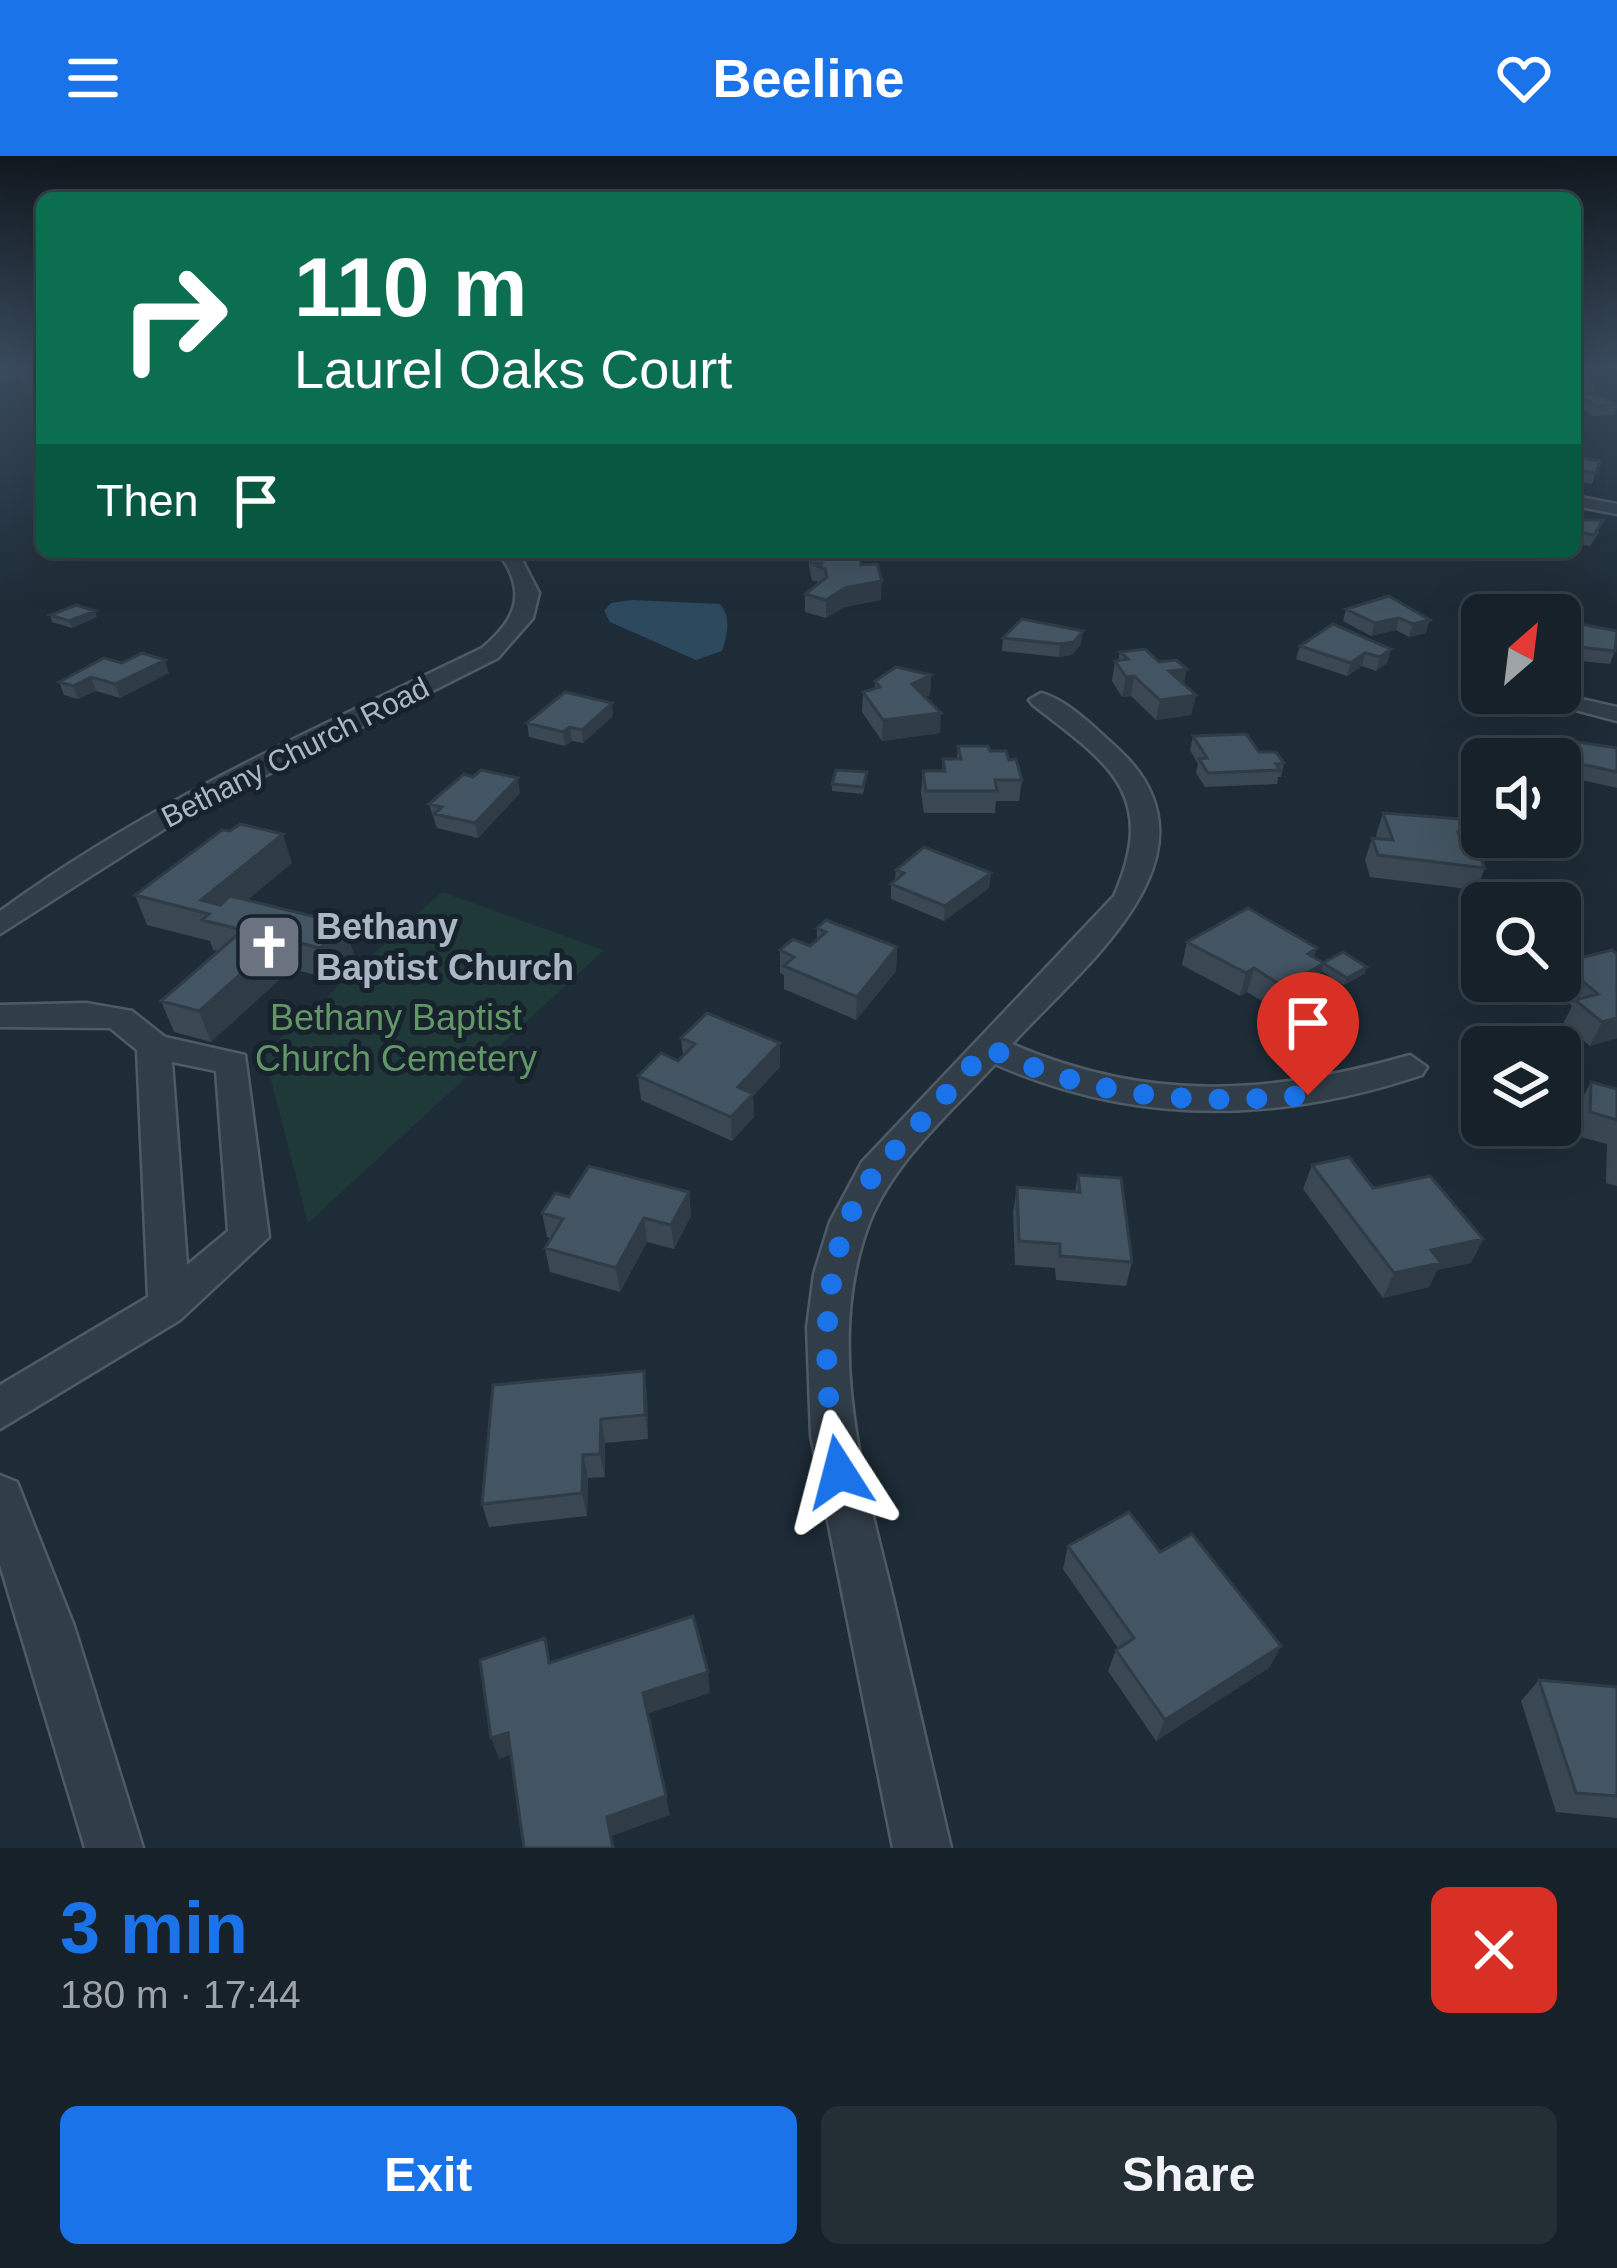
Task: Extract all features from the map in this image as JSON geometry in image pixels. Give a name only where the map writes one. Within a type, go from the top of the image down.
[{"type":"street","points":[[1581,502],[1617,509]]},
{"type":"street","name":"Bethany Church Road","points":[[0,925],[51,884],[169,814],[490,653],[519,628],[531,598],[530,581],[513,558]]},
{"type":"street","points":[[922,1848],[833,1443],[827,1338],[838,1247],[853,1207],[875,1172],[1127,898],[1149,838],[1145,795],[1113,756],[1040,700]]},
{"type":"street","points":[[1581,706],[1617,714]]},
{"type":"street","points":[[0,1016],[86,1014],[120,1019],[154,1046],[232,1063],[249,1238],[170,1304],[0,1409]]},
{"type":"street","points":[[154,1046],[170,1304]]},
{"type":"street","points":[[987,1047],[1068,1081],[1116,1091],[1214,1100],[1308,1095],[1410,1067]]},
{"type":"street","points":[[0,1498],[48,1626],[114,1848]]},
{"type":"green space","name":"Bethany Baptist Church Cemetery","points":[[442,892],[604,950],[308,1223],[264,1053]]},
{"type":"water","points":[[611,603],[720,604],[727,621],[722,651],[696,660],[610,622],[604,611]]},
{"type":"building","points":[[1581,458],[1600,461],[1596,473],[1581,471]]},
{"type":"building","points":[[1581,520],[1603,520],[1594,535],[1581,532]]},
{"type":"building","points":[[811,558],[860,558],[861,565],[877,564],[882,581],[845,588],[826,600],[805,594],[827,577],[825,569],[817,566],[823,563],[812,563]]},
{"type":"building","points":[[1389,596],[1430,620],[1413,624],[1399,618],[1375,623],[1346,609]]},
{"type":"building","points":[[76,605],[95,611],[69,621],[50,615]]},
{"type":"building","points":[[1022,619],[1083,631],[1074,642],[1060,644],[1003,638]]},
{"type":"building","points":[[1333,624],[1391,649],[1380,657],[1365,653],[1351,663],[1300,646]]},
{"type":"building","points":[[1581,624],[1617,631],[1615,651],[1581,647]]},
{"type":"building","points":[[1145,649],[1159,662],[1176,660],[1187,669],[1169,671],[1196,695],[1160,700],[1134,676],[1126,677],[1115,661],[1128,659],[1120,652]]},
{"type":"building","points":[[142,653],[165,660],[115,684],[91,677],[73,686],[59,682],[104,658],[122,663]]},
{"type":"building","points":[[896,667],[931,675],[912,684],[941,713],[883,720],[863,692],[880,687],[875,681]]},
{"type":"building","points":[[565,692],[612,703],[582,730],[570,727],[563,732],[527,723]]},
{"type":"building","points":[[1246,734],[1259,752],[1276,752],[1284,763],[1276,764],[1280,770],[1208,773],[1199,759],[1207,758],[1193,736]]},
{"type":"building","points":[[1581,743],[1617,748],[1617,772],[1581,764]]},
{"type":"building","points":[[958,746],[1006,751],[1009,760],[1016,759],[1022,780],[995,780],[997,791],[926,791],[923,771],[945,771],[943,759],[961,759]]},
{"type":"building","points":[[481,770],[518,778],[475,823],[434,814],[442,807],[429,804],[464,774],[473,777]]},
{"type":"building","points":[[836,770],[867,772],[863,787],[832,784]]},
{"type":"building","points":[[1383,813],[1461,819],[1461,858],[1480,858],[1485,868],[1378,855],[1372,838],[1393,840]]},
{"type":"building","points":[[240,824],[283,834],[201,900],[220,905],[230,896],[345,924],[320,948],[281,938],[199,1011],[161,1001],[243,930],[202,920],[209,914],[135,895],[222,830]]},
{"type":"building","points":[[924,847],[991,873],[945,906],[891,884],[904,873],[896,870]]},
{"type":"building","points":[[1248,908],[1317,948],[1308,954],[1324,963],[1284,987],[1254,968],[1246,973],[1187,942]]},
{"type":"building","points":[[826,920],[897,947],[857,997],[784,966],[794,957],[780,950],[793,939],[810,946],[826,932],[817,928]]},
{"type":"building","points":[[1612,950],[1617,954],[1617,1018],[1602,1022],[1577,1002],[1598,994],[1581,980],[1581,958]]},
{"type":"building","points":[[1343,952],[1367,967],[1347,978],[1323,963]]},
{"type":"building","points":[[707,1013],[780,1043],[738,1087],[753,1094],[731,1117],[638,1076],[661,1053],[678,1061],[695,1044],[681,1038]]},
{"type":"building","points":[[1591,1082],[1617,1089],[1617,1120],[1590,1112]]},
{"type":"building","points":[[1349,1157],[1373,1188],[1430,1176],[1483,1239],[1431,1250],[1441,1263],[1394,1273],[1312,1165]]},
{"type":"building","points":[[589,1166],[689,1192],[671,1225],[644,1218],[616,1268],[545,1248],[563,1219],[542,1213],[555,1193],[569,1197]]},
{"type":"building","points":[[1078,1175],[1121,1178],[1132,1262],[1060,1256],[1060,1244],[1019,1241],[1017,1187],[1080,1192]]},
{"type":"building","points":[[644,1371],[645,1415],[601,1419],[600,1454],[583,1455],[582,1493],[482,1504],[493,1385]]},
{"type":"building","points":[[1129,1512],[1160,1552],[1192,1534],[1281,1646],[1165,1720],[1116,1650],[1134,1638],[1068,1546]]},
{"type":"building","points":[[693,1616],[708,1672],[643,1693],[666,1796],[607,1817],[613,1848],[524,1848],[508,1733],[491,1738],[480,1660],[545,1638],[549,1663]]},
{"type":"building","points":[[1539,1680],[1617,1687],[1617,1796],[1576,1793]]},
{"type":"place","name":"Bethany Baptist Church","points":[[269,947]]},
{"type":"route","points":[[839,1472],[827,1389],[827,1338],[838,1247],[853,1207],[875,1172],[987,1047],[1068,1081],[1116,1091],[1214,1100],[1308,1095]]}]
